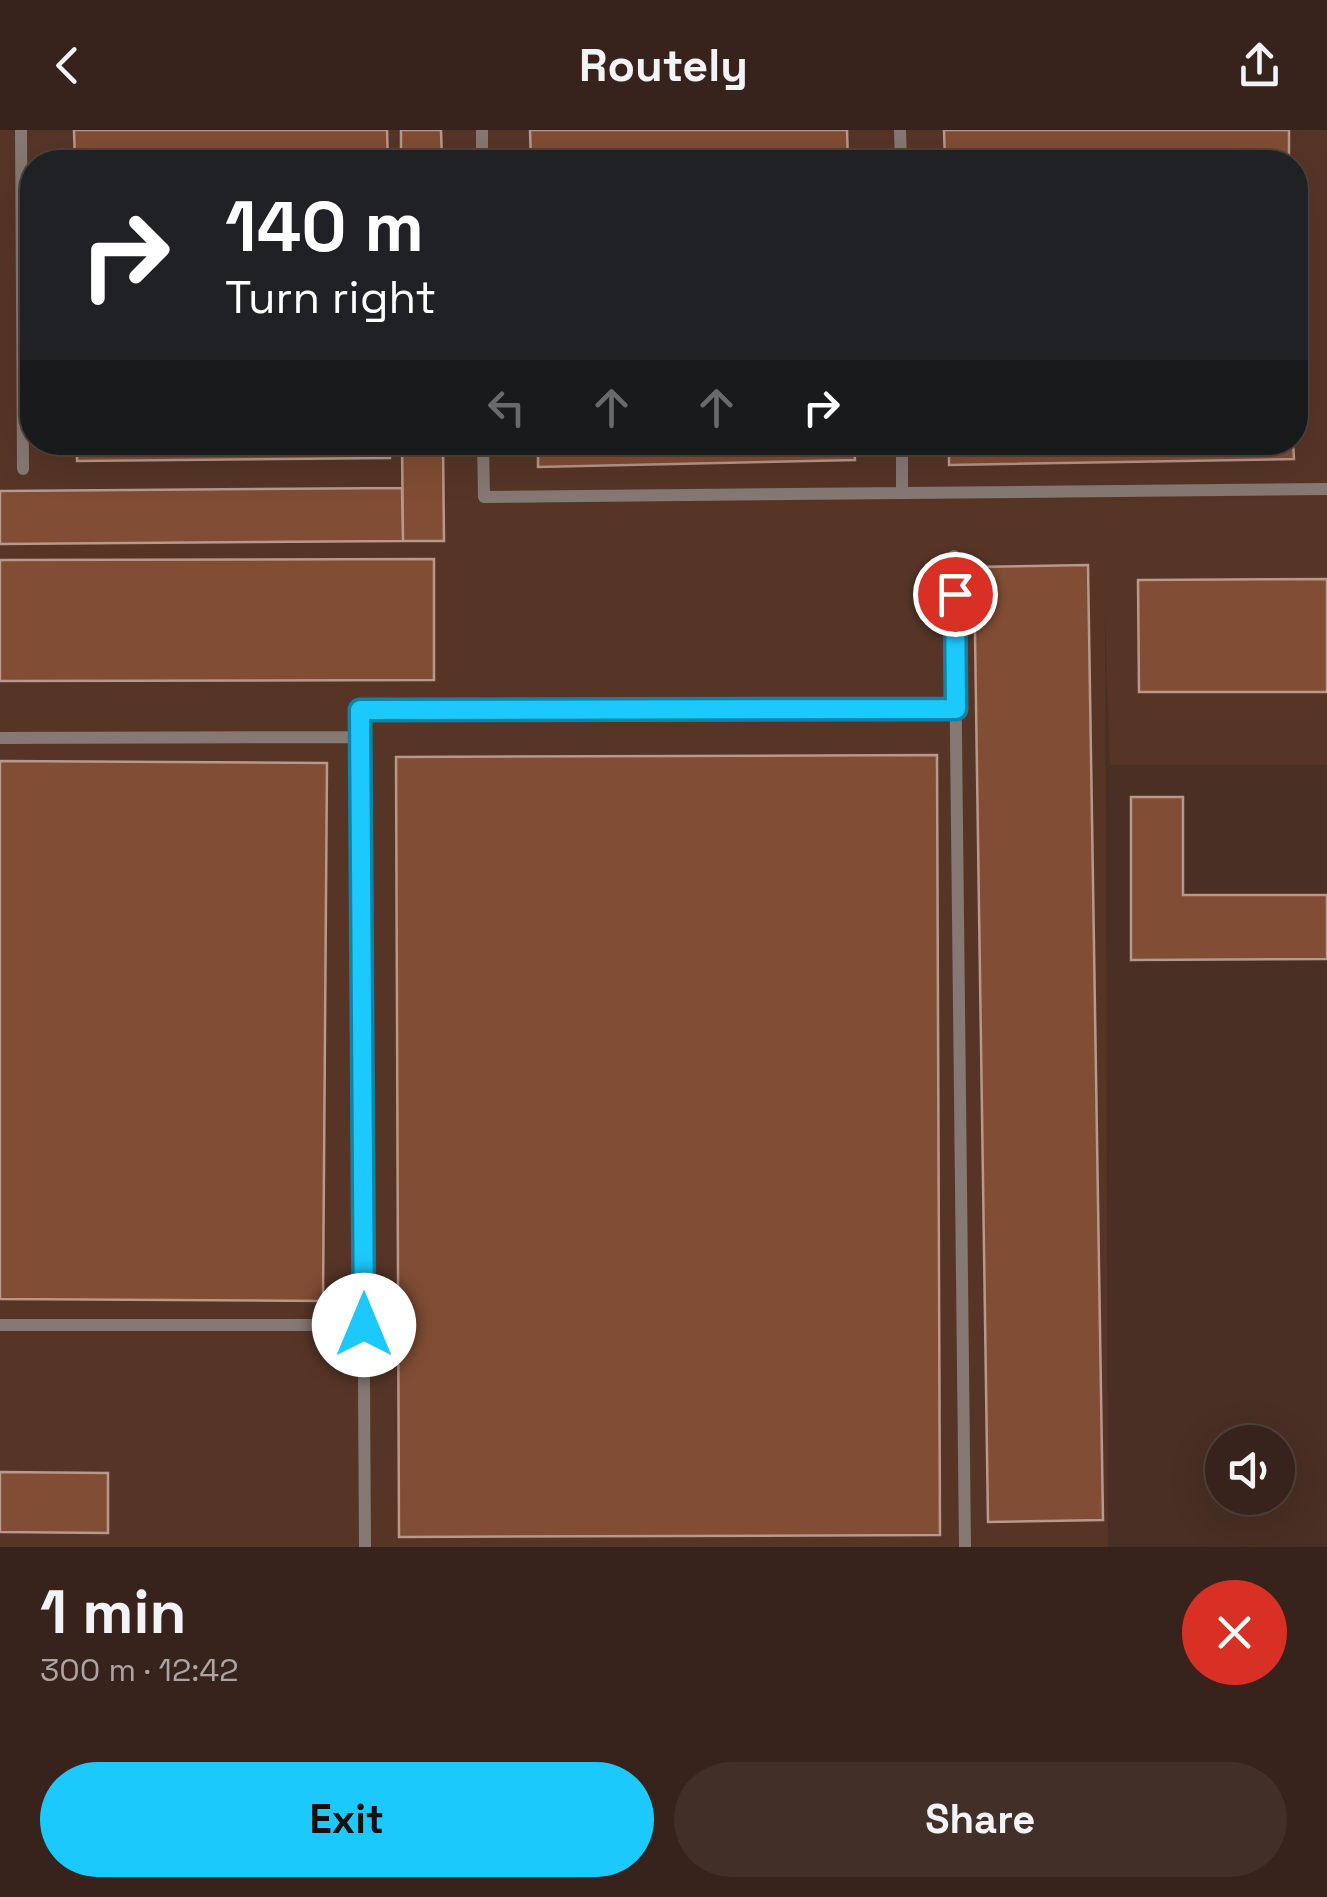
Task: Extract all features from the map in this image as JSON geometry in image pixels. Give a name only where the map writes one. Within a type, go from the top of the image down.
[{"type":"lane","points":[[23,455],[23,469]]},
{"type":"lane","points":[[483,455],[484,497],[1327,489]]},
{"type":"lane","points":[[902,455],[902,493]]},
{"type":"lane","points":[[954,556],[965,1547]]},
{"type":"lane","points":[[365,1547],[360,710],[956,709]]},
{"type":"lane","points":[[0,738],[360,737]]},
{"type":"lane","points":[[0,1325],[364,1325]]},
{"type":"shaded area","points":[[0,130],[1327,130],[1327,765],[1110,765],[1105,613],[1108,1547],[0,1547]]},
{"type":"building","points":[[74,130],[387,130],[388,150],[75,150]]},
{"type":"building","points":[[401,130],[441,130],[442,150],[401,150]]},
{"type":"building","points":[[530,130],[847,130],[848,150],[531,150]]},
{"type":"building","points":[[944,130],[1289,130],[1289,150],[945,150]]},
{"type":"building","points":[[77,455],[390,455],[390,458],[77,461]]},
{"type":"building","points":[[402,455],[443,455],[444,541],[403,541]]},
{"type":"building","points":[[538,455],[855,455],[855,460],[538,467]]},
{"type":"building","points":[[949,455],[1294,455],[1294,459],[949,465]]},
{"type":"building","points":[[402,488],[403,541],[0,544],[0,491]]},
{"type":"building","points":[[434,559],[434,680],[0,681],[0,560]]},
{"type":"building","points":[[1088,565],[1103,1520],[988,1522],[974,567]]},
{"type":"building","points":[[1327,579],[1327,692],[1139,692],[1138,580]]},
{"type":"building","points":[[937,755],[940,1535],[399,1537],[396,757]]},
{"type":"building","points":[[0,761],[327,763],[323,1301],[0,1299]]},
{"type":"building","points":[[1131,797],[1183,797],[1183,895],[1327,895],[1327,959],[1131,960]]},
{"type":"building","points":[[0,1472],[108,1473],[108,1533],[0,1532]]},
{"type":"route","points":[[364,1325],[360,710],[956,709],[955,594]]}]
